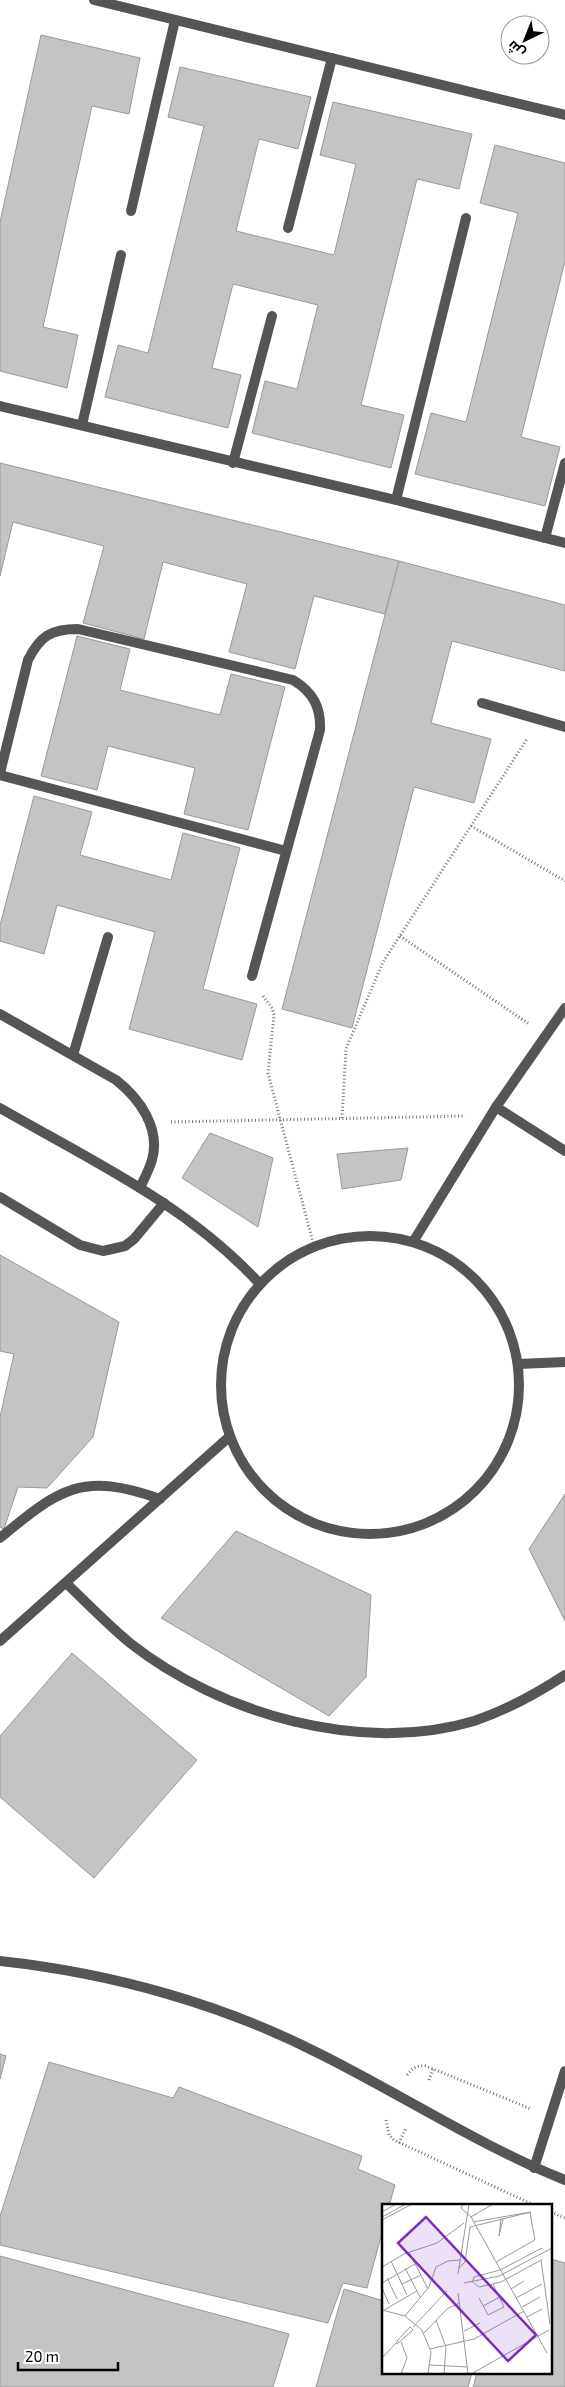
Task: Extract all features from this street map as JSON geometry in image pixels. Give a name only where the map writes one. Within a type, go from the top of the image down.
[{"type":"street","points":[[94,0],[565,115]]},
{"type":"street","points":[[131,211],[175,20]]},
{"type":"street","points":[[288,228],[332,58]]},
{"type":"street","points":[[396,500],[466,218]]},
{"type":"street","points":[[82,425],[121,255]]},
{"type":"street","points":[[232,463],[272,316]]},
{"type":"street","points":[[0,406],[232,463],[396,500],[565,543]]},
{"type":"street","points":[[545,538],[565,462]]},
{"type":"street","points":[[252,976],[320,730],[321,720],[315,700],[309,692],[293,680],[78,629],[62,629],[47,635],[35,646],[28,660],[0,774],[286,852]]},
{"type":"street","points":[[482,703],[565,727]]},
{"type":"street","points":[[73,1055],[108,937]]},
{"type":"street","points":[[413,1242],[493,1111],[565,1008]]},
{"type":"street","points":[[0,1014],[116,1080],[130,1091],[142,1106],[150,1122],[153,1140],[153,1159],[140,1188]]},
{"type":"street","points":[[0,1108],[140,1188],[199,1226],[234,1256],[259,1283]]},
{"type":"street","points":[[493,1111],[565,1151]]},
{"type":"street","points":[[0,1197],[80,1245],[103,1252],[125,1246],[134,1239],[164,1203]]},
{"type":"street","points":[[380,1235],[413,1242],[444,1255],[472,1276],[494,1301],[510,1332],[518,1364],[518,1413],[501,1459],[471,1497],[430,1523],[383,1536],[334,1532],[290,1512],[253,1480],[229,1437],[220,1397],[222,1356],[235,1317],[259,1283],[284,1261],[314,1246],[346,1237],[380,1235]]},
{"type":"street","points":[[518,1364],[565,1362]]},
{"type":"street","points":[[0,1641],[229,1437]]},
{"type":"street","points":[[0,1538],[57,1494],[80,1486],[106,1484],[133,1489],[160,1498]]},
{"type":"street","points":[[66,1583],[130,1642],[168,1669],[206,1690],[254,1710],[313,1726],[395,1733],[434,1729],[473,1721],[510,1707],[565,1675]]},
{"type":"street","points":[[0,1960],[94,1975],[199,2004],[242,2020],[321,2054],[501,2152],[565,2180]]},
{"type":"street","points":[[534,2168],[565,2072]]},
{"type":"path","points":[[342,1118],[346,1049],[383,962],[540,719]]},
{"type":"path","points":[[471,826],[565,881]]},
{"type":"path","points":[[400,936],[546,1036]]},
{"type":"path","points":[[252,976],[253,982],[267,1000],[274,1015],[268,1073],[314,1246]]},
{"type":"path","points":[[150,1122],[280,1120],[493,1111]]},
{"type":"path","points":[[407,2075],[412,2069],[419,2066],[434,2068],[550,2117]]},
{"type":"path","points":[[429,2080],[434,2068]]},
{"type":"path","points":[[386,2120],[389,2135],[399,2143],[532,2204]]},
{"type":"path","points":[[399,2143],[406,2128]]},
{"type":"path","points":[[552,2212],[565,2218]]},
{"type":"building","points":[[41,35],[140,58],[129,114],[92,106],[43,327],[78,335],[67,388],[0,371],[0,222]]},
{"type":"building","points":[[180,67],[311,97],[298,149],[259,139],[236,231],[334,255],[356,164],[320,155],[333,102],[472,134],[459,189],[417,179],[361,405],[404,415],[391,468],[252,433],[265,381],[297,389],[318,305],[233,284],[212,368],[241,375],[228,428],[105,397],[118,345],[148,353],[204,126],[168,117]]},
{"type":"building","points":[[495,145],[565,163],[565,261],[521,437],[560,447],[545,506],[415,474],[431,413],[466,422],[518,213],[480,203]]},
{"type":"building","points":[[0,463],[399,561],[385,614],[314,596],[295,669],[229,652],[247,584],[163,562],[144,639],[83,623],[104,546],[13,522],[0,576]]},
{"type":"building","points":[[399,561],[565,605],[565,671],[452,641],[431,723],[491,739],[474,803],[414,787],[352,1028],[282,1009]]},
{"type":"building","points":[[77,636],[130,649],[120,690],[220,715],[231,674],[285,687],[248,830],[184,814],[195,768],[108,746],[97,790],[41,776]]},
{"type":"building","points":[[34,796],[92,812],[80,855],[171,880],[183,833],[240,848],[203,989],[257,1004],[242,1060],[129,1029],[155,932],[57,905],[44,954],[0,941],[0,925]]},
{"type":"building","points":[[210,1133],[273,1158],[258,1227],[182,1178]]},
{"type":"building","points":[[408,1148],[401,1180],[342,1189],[337,1154]]},
{"type":"building","points":[[0,1255],[119,1322],[93,1437],[47,1488],[18,1487],[4,1529],[0,1527],[0,1417],[14,1354],[0,1351]]},
{"type":"building","points":[[565,1494],[565,1621],[529,1549]]},
{"type":"building","points":[[236,1531],[371,1595],[366,1677],[329,1716],[161,1618]]},
{"type":"building","points":[[72,1653],[197,1760],[94,1878],[0,1797],[0,1736]]},
{"type":"building","points":[[0,2054],[6,2056],[0,2079]]},
{"type":"building","points":[[49,2062],[173,2098],[179,2087],[362,2156],[358,2169],[395,2185],[390,2204],[382,2204],[382,2233],[367,2288],[343,2283],[328,2323],[0,2245],[0,2216]]},
{"type":"building","points":[[0,2256],[289,2334],[273,2387],[0,2387]]},
{"type":"building","points":[[552,2259],[565,2263],[565,2387],[473,2387],[477,2374],[552,2374]]},
{"type":"building","points":[[344,2289],[382,2300],[382,2374],[472,2374],[468,2387],[316,2387]]}]
